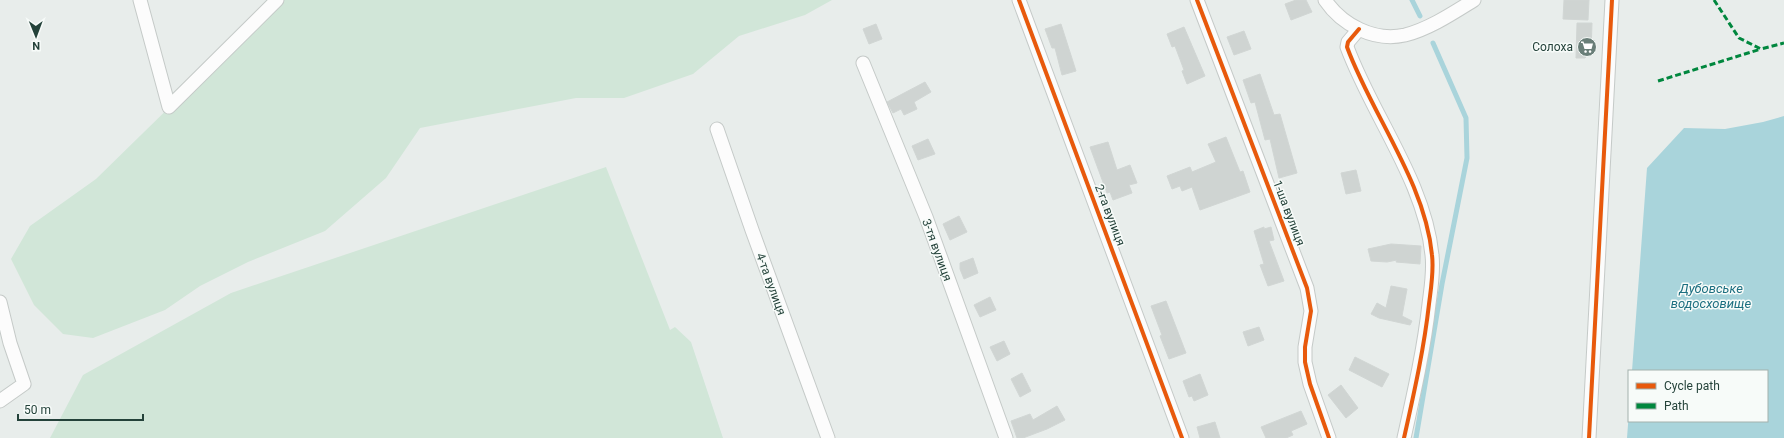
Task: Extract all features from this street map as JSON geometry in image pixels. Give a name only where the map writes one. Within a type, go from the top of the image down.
[{"type":"street","points":[[140,0],[169,107],[277,0]]},
{"type":"street","name":"2-га вулиця","points":[[1019,0],[1182,438]]},
{"type":"street","name":"1-ша вулиця","points":[[1196,0],[1307,288],[1311,312],[1305,347],[1305,362],[1310,384],[1329,438]]},
{"type":"street","points":[[1325,0],[1340,18],[1359,29],[1388,36],[1406,35],[1437,21],[1474,0]]},
{"type":"street","points":[[1589,438],[1612,0]]},
{"type":"street","points":[[1359,29],[1348,42],[1347,48],[1398,152],[1426,225],[1432,256],[1431,290],[1426,332],[1404,438]]},
{"type":"street","name":"3-тя вулиця","points":[[863,63],[926,217],[1006,438]]},
{"type":"street","name":"4-та вулиця","points":[[717,129],[752,230],[828,438]]},
{"type":"street","points":[[0,302],[5,344],[24,384],[0,401]]},
{"type":"green space","points":[[279,0],[832,0],[805,15],[739,36],[693,74],[624,98],[576,98],[420,128],[386,178],[325,231],[248,262],[200,286],[165,310],[93,338],[63,334],[34,305],[11,259],[30,226],[96,179]]},
{"type":"green space","points":[[606,167],[670,330],[675,327],[691,342],[723,438],[50,438],[83,375],[231,293]]},
{"type":"water","name":"Дубовське водосховище","points":[[1784,116],[1784,438],[1627,438],[1628,422],[1768,422],[1768,370],[1632,370],[1647,168],[1684,128],[1725,129],[1763,122]]},
{"type":"building","points":[[1296,0],[1306,0],[1312,12],[1291,20],[1285,4]]},
{"type":"building","points":[[1564,0],[1589,0],[1588,20],[1563,19]]},
{"type":"building","points":[[1577,23],[1592,23],[1591,52],[1585,58],[1576,58]]},
{"type":"building","points":[[876,24],[882,39],[869,44],[863,29]]},
{"type":"building","points":[[1061,24],[1076,71],[1062,75],[1055,48],[1052,48],[1045,29]]},
{"type":"building","points":[[1184,27],[1205,76],[1187,84],[1182,71],[1184,70],[1175,46],[1172,47],[1167,34]]},
{"type":"building","points":[[1244,31],[1251,49],[1234,55],[1227,37]]},
{"type":"building","points":[[1260,74],[1274,115],[1280,114],[1297,173],[1279,178],[1270,139],[1265,140],[1255,102],[1251,103],[1243,80]]},
{"type":"building","points":[[925,82],[931,92],[914,102],[917,109],[904,115],[901,109],[893,113],[887,102]]},
{"type":"building","points":[[1226,137],[1240,172],[1243,171],[1250,192],[1200,210],[1192,187],[1182,191],[1180,186],[1172,189],[1167,176],[1190,167],[1192,172],[1216,162],[1208,144]]},
{"type":"building","points":[[928,139],[935,154],[918,160],[912,146]]},
{"type":"building","points":[[1108,142],[1117,170],[1130,165],[1137,183],[1129,185],[1132,193],[1113,200],[1110,192],[1107,193],[1090,147]]},
{"type":"building","points":[[1356,170],[1361,191],[1346,194],[1341,173]]},
{"type":"building","points":[[959,216],[967,232],[950,240],[943,224]]},
{"type":"building","points":[[1264,227],[1264,229],[1271,227],[1274,240],[1269,241],[1284,281],[1268,286],[1260,265],[1264,264],[1254,231]]},
{"type":"building","points":[[1391,244],[1421,246],[1420,264],[1396,262],[1397,260],[1387,262],[1371,261],[1368,249]]},
{"type":"building","points":[[973,258],[978,273],[964,279],[960,269],[960,263]]},
{"type":"building","points":[[1391,286],[1407,289],[1402,316],[1412,321],[1410,325],[1379,318],[1371,314],[1377,303],[1386,308]]},
{"type":"building","points":[[990,297],[996,310],[980,317],[974,305]]},
{"type":"building","points":[[1166,301],[1186,353],[1169,359],[1151,306]]},
{"type":"building","points":[[1259,327],[1264,340],[1248,346],[1243,332]]},
{"type":"building","points":[[1004,341],[1010,354],[997,361],[990,347]]},
{"type":"building","points":[[1355,357],[1389,374],[1382,387],[1349,370]]},
{"type":"building","points":[[1022,373],[1031,391],[1020,397],[1011,379]]},
{"type":"building","points":[[1200,374],[1208,395],[1194,401],[1192,396],[1189,397],[1183,381]]},
{"type":"building","points":[[1341,385],[1358,408],[1346,418],[1328,395]]},
{"type":"building","points":[[1057,406],[1065,420],[1023,438],[1017,438],[1011,421],[1030,414],[1033,420]]},
{"type":"building","points":[[1301,411],[1307,424],[1291,431],[1293,435],[1286,438],[1266,438],[1261,427]]},
{"type":"building","points":[[1215,422],[1220,438],[1200,438],[1197,427]]},
{"type":"waterway","points":[[1412,0],[1420,16]]},
{"type":"waterway","points":[[1416,438],[1442,284],[1467,158],[1466,118],[1433,43]]},
{"type":"marked path","points":[[1714,0],[1739,38],[1761,49],[1784,43]]},
{"type":"marked path","points":[[1658,81],[1761,49]]},
{"type":"cycle path","points":[[1019,0],[1182,438]]},
{"type":"cycle path","points":[[1197,0],[1307,288],[1311,311],[1305,347],[1305,362],[1310,384],[1329,438]]},
{"type":"cycle path","points":[[1589,438],[1612,0]]},
{"type":"cycle path","points":[[1359,29],[1348,42],[1347,47],[1370,98],[1409,175],[1427,228],[1432,255],[1433,267],[1427,321],[1404,438]]},
{"type":"place","name":"Солоха","points":[[1587,47]]}]
